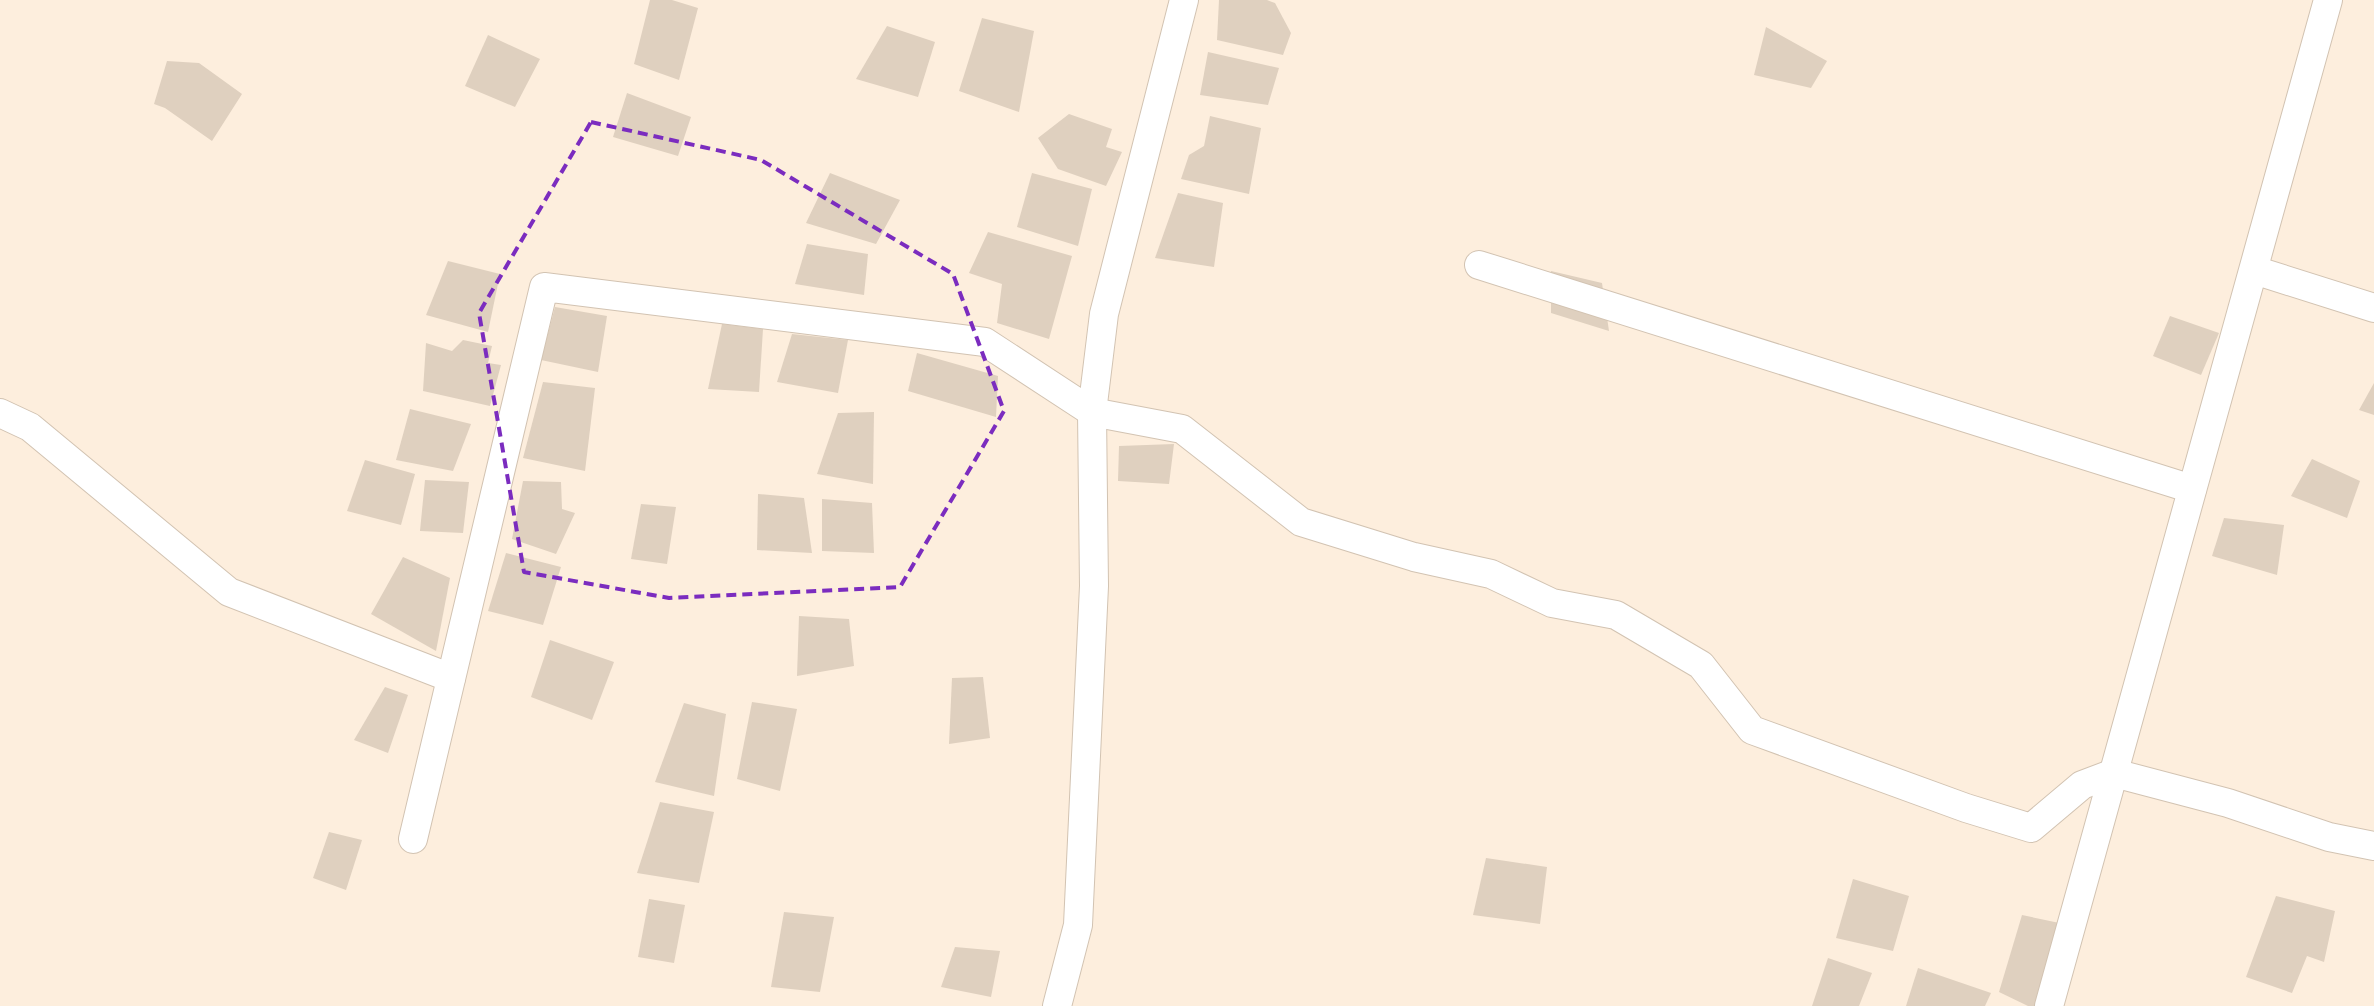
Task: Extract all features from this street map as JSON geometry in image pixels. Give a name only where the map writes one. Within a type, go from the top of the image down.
[{"type":"street","points":[[1058,1006],[1078,925],[1094,586],[1092,412],[1104,314],[1184,0]]},
{"type":"street","points":[[2049,1006],[2328,0]]},
{"type":"street","points":[[1479,265],[2192,489]]},
{"type":"street","points":[[2254,270],[2374,308]]},
{"type":"street","points":[[413,839],[544,287],[985,342],[1092,412],[1182,429],[1301,522],[1414,557],[1491,574],[1552,603],[1616,615],[1701,664],[1752,730],[1966,808],[2031,828],[2082,786],[2114,773],[2228,804],[2330,836],[2374,846]]},
{"type":"street","points":[[0,413],[30,427],[229,592],[451,678]]},
{"type":"highlighted area","points":[[591,122],[761,160],[953,274],[1004,411],[900,587],[669,598],[524,572],[479,313]]},
{"type":"building","points":[[650,0],[672,0],[698,8],[679,80],[634,64]]},
{"type":"building","points":[[1219,0],[1267,0],[1275,3],[1291,33],[1283,55],[1217,40]]},
{"type":"building","points":[[982,18],[1034,31],[1019,112],[959,91]]},
{"type":"building","points":[[887,26],[935,42],[918,97],[856,79]]},
{"type":"building","points":[[1766,27],[1827,61],[1811,88],[1754,75]]},
{"type":"building","points":[[488,35],[540,59],[515,107],[465,86]]},
{"type":"building","points":[[1208,52],[1279,68],[1268,105],[1200,95]]},
{"type":"building","points":[[167,61],[199,63],[242,94],[212,141],[165,108],[154,104]]},
{"type":"building","points":[[627,93],[691,117],[678,156],[613,137]]},
{"type":"building","points":[[1069,114],[1112,129],[1106,147],[1122,152],[1106,186],[1058,169],[1038,138]]},
{"type":"building","points":[[1210,116],[1261,128],[1249,194],[1181,179],[1189,155],[1204,146]]},
{"type":"building","points":[[830,173],[900,200],[876,244],[806,223]]},
{"type":"building","points":[[1032,173],[1092,189],[1078,246],[1017,227]]},
{"type":"building","points":[[1178,193],[1223,203],[1214,267],[1155,258]]},
{"type":"building","points":[[988,232],[1072,256],[1049,339],[997,323],[1002,284],[969,273]]},
{"type":"building","points":[[807,244],[868,254],[864,295],[795,284]]},
{"type":"building","points":[[448,261],[500,274],[488,332],[426,315]]},
{"type":"building","points":[[1551,271],[1602,283],[1609,331],[1551,313]]},
{"type":"building","points":[[555,307],[607,316],[598,372],[541,360]]},
{"type":"building","points":[[2170,316],[2219,333],[2201,375],[2153,356]]},
{"type":"building","points":[[722,324],[763,329],[759,392],[708,389]]},
{"type":"building","points":[[792,334],[848,340],[838,393],[777,382]]},
{"type":"building","points":[[463,340],[492,346],[488,363],[501,365],[490,406],[423,391],[426,343],[452,351]]},
{"type":"building","points":[[917,353],[998,376],[996,417],[908,391]]},
{"type":"building","points":[[543,382],[595,388],[585,471],[523,458]]},
{"type":"building","points":[[2374,383],[2374,415],[2359,410]]},
{"type":"building","points":[[410,409],[471,424],[453,471],[396,460]]},
{"type":"building","points":[[874,412],[873,484],[817,474],[838,413]]},
{"type":"building","points":[[1174,444],[1169,484],[1118,481],[1119,446]]},
{"type":"building","points":[[2312,459],[2360,481],[2347,518],[2291,496]]},
{"type":"building","points":[[365,460],[415,474],[401,525],[347,511]]},
{"type":"building","points":[[425,480],[469,482],[463,533],[420,531]]},
{"type":"building","points":[[523,481],[561,482],[562,509],[575,513],[556,554],[512,539]]},
{"type":"building","points":[[758,494],[804,498],[812,553],[757,550]]},
{"type":"building","points":[[822,499],[872,503],[874,553],[822,551]]},
{"type":"building","points":[[641,504],[676,507],[667,564],[631,559]]},
{"type":"building","points":[[2224,518],[2284,525],[2277,575],[2212,556]]},
{"type":"building","points":[[506,553],[561,567],[543,625],[488,611]]},
{"type":"building","points":[[403,557],[450,578],[436,651],[371,614]]},
{"type":"building","points":[[799,616],[849,619],[854,666],[797,676]]},
{"type":"building","points":[[550,640],[614,662],[592,720],[531,697]]},
{"type":"building","points":[[983,677],[990,738],[949,744],[952,678]]},
{"type":"building","points":[[385,687],[408,695],[388,753],[354,740]]},
{"type":"building","points":[[752,702],[797,709],[780,791],[737,779]]},
{"type":"building","points":[[684,703],[726,714],[714,796],[655,782]]},
{"type":"building","points":[[660,802],[714,812],[699,883],[637,873]]},
{"type":"building","points":[[329,832],[362,840],[346,890],[313,878]]},
{"type":"building","points":[[1486,858],[1547,867],[1540,924],[1473,915]]},
{"type":"building","points":[[1853,879],[1909,896],[1893,951],[1836,938]]},
{"type":"building","points":[[2276,896],[2335,911],[2324,962],[2307,956],[2292,993],[2246,977]]},
{"type":"building","points":[[649,899],[685,905],[674,963],[638,957]]},
{"type":"building","points":[[784,912],[834,917],[820,992],[771,987]]},
{"type":"building","points":[[2022,915],[2069,925],[2041,1006],[2028,1006],[1999,992]]},
{"type":"building","points":[[955,947],[1000,951],[991,997],[941,987]]},
{"type":"building","points":[[1828,958],[1872,973],[1859,1006],[1812,1006]]},
{"type":"building","points":[[1918,968],[1991,993],[1985,1006],[1906,1006]]}]
